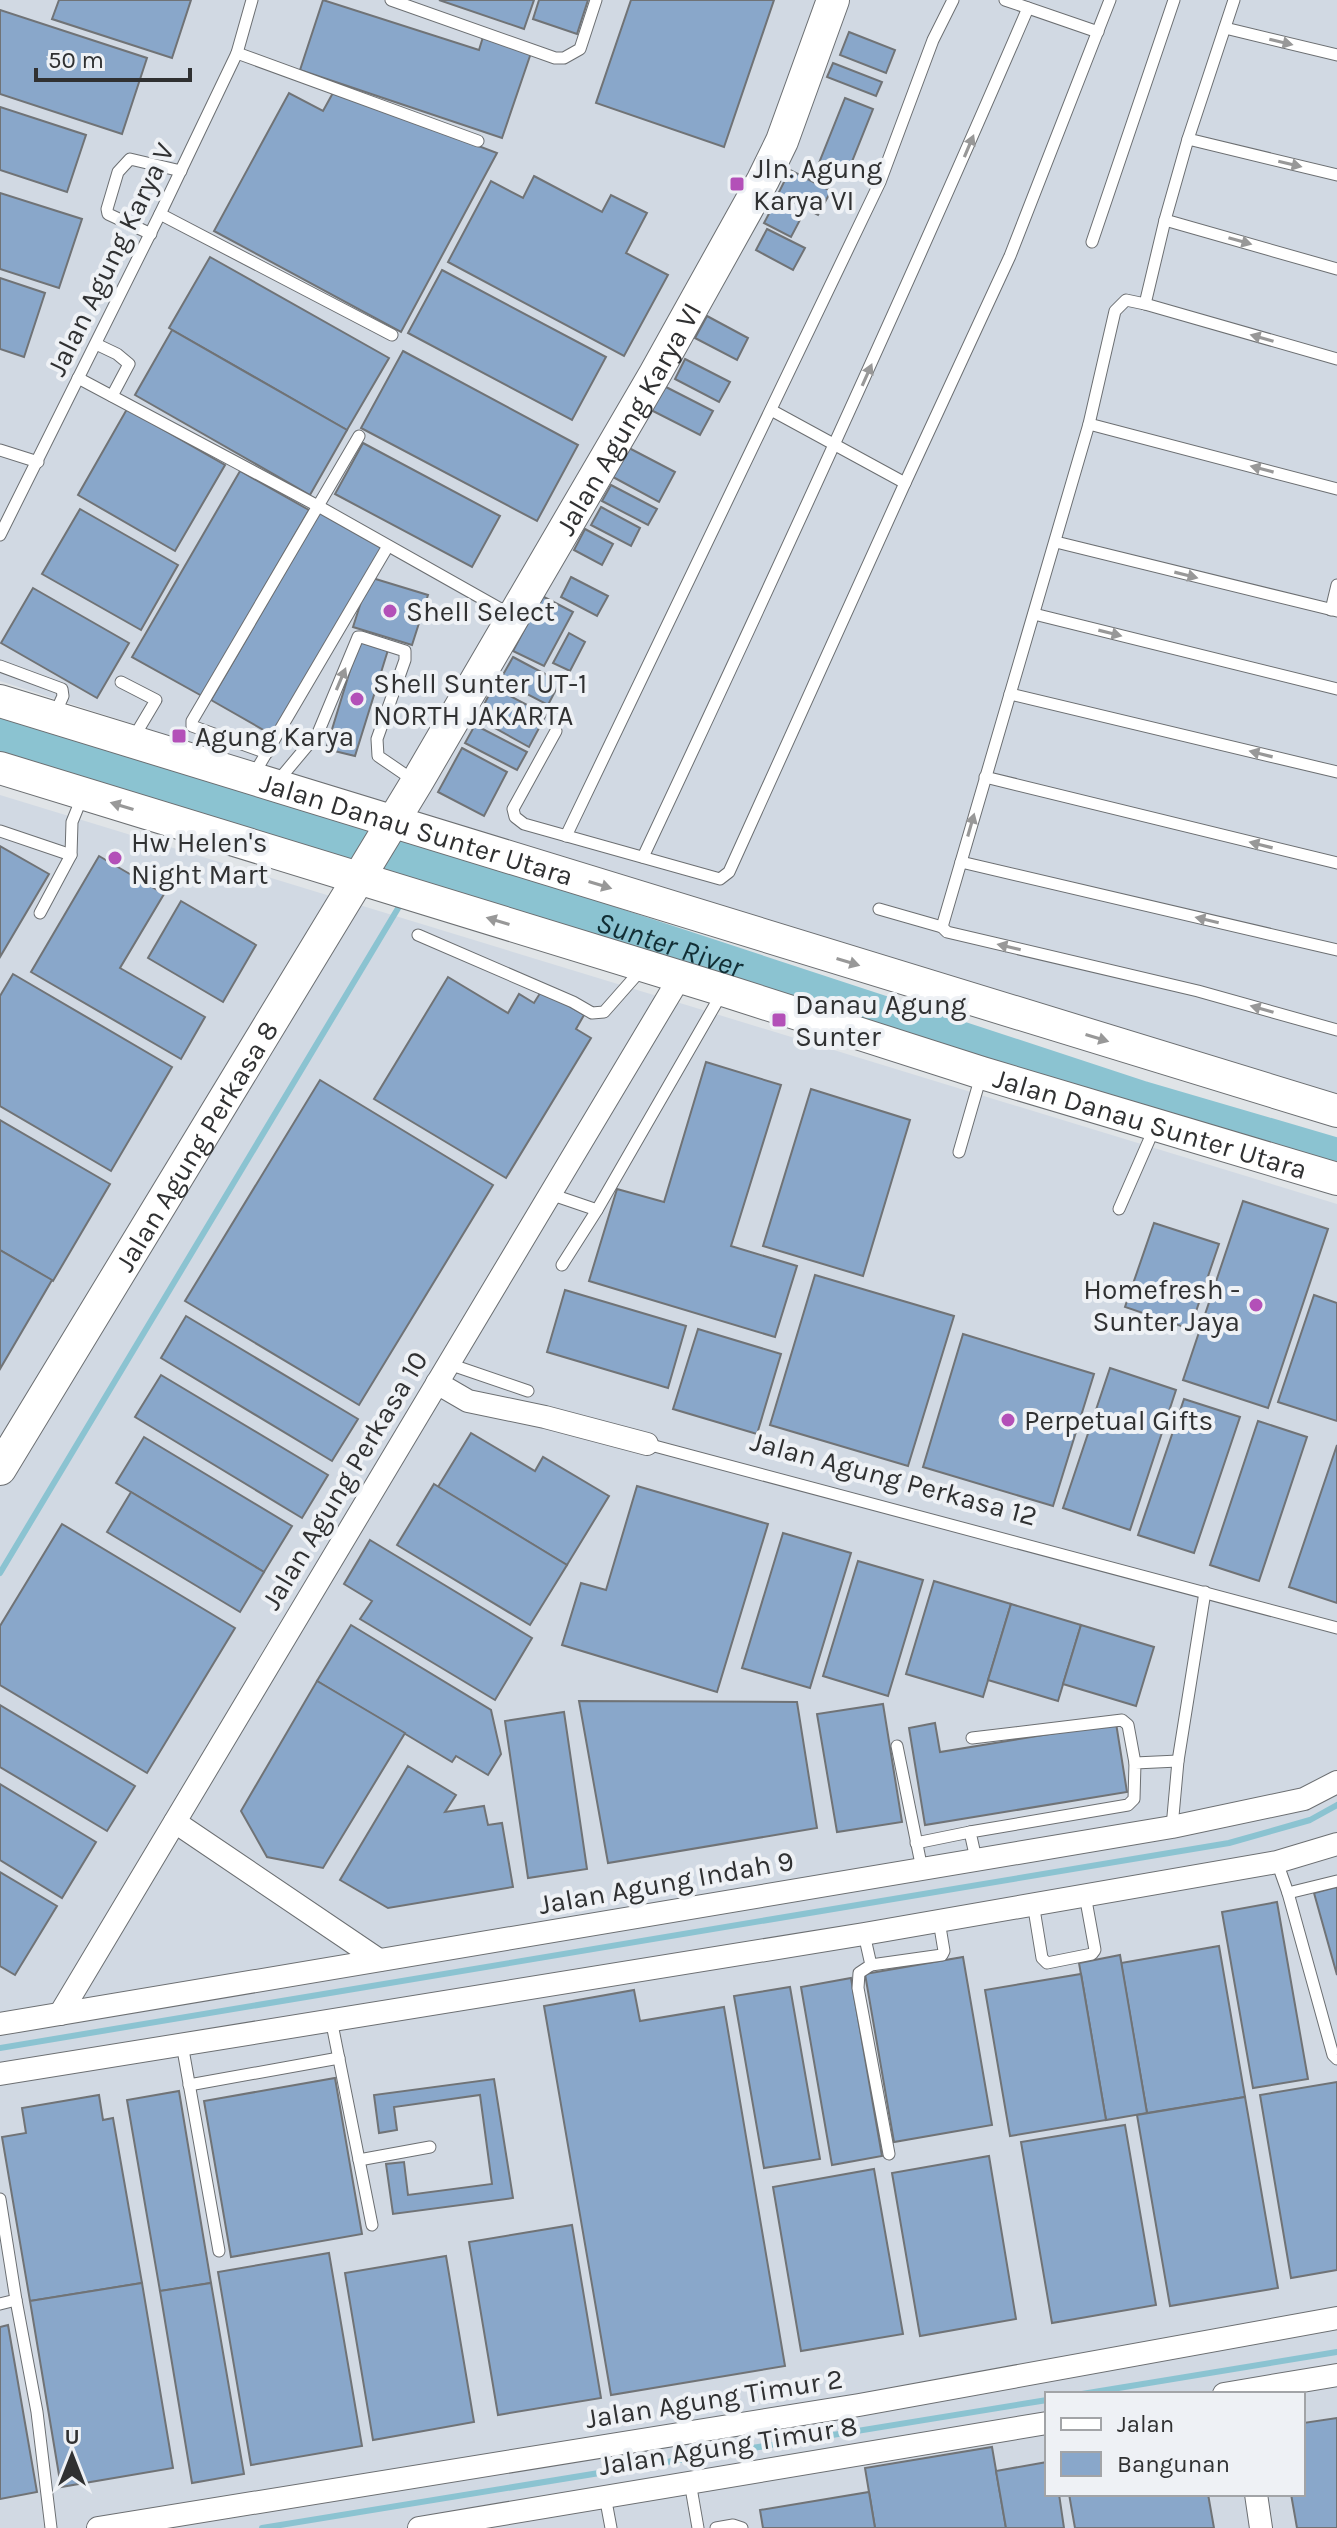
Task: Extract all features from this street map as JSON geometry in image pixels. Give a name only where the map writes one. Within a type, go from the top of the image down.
[{"type":"main road","name":"Jalan Agung Karya VI","points":[[388,827],[655,374],[763,180],[782,141],[833,0]]},
{"type":"main road","name":"Jalan Danau Sunter Utara","points":[[0,701],[132,741],[264,772],[388,827],[1337,1111]]},
{"type":"main road","name":"Jalan Danau Sunter Utara","points":[[0,768],[364,876],[419,897],[982,1073],[1337,1179]]},
{"type":"main road","name":"Jalan Agung Perkasa 8","points":[[0,1469],[364,876],[388,827]]},
{"type":"street","name":"Jalan Agung Perkasa 10","points":[[60,2014],[680,977]]},
{"type":"street","name":"Jalan Agung Perkasa 12","points":[[437,1383],[468,1401],[545,1417],[647,1444]]},
{"type":"street","name":"Jalan Agung Indah 9","points":[[0,2024],[1172,1827],[1304,1799],[1337,1782]]},
{"type":"street","points":[[175,1822],[379,1960]]},
{"type":"street","points":[[0,2074],[864,1934],[1277,1862],[1337,1844]]},
{"type":"street","name":"Jalan Agung Timur 2","points":[[98,2528],[859,2405],[1337,2318]]},
{"type":"street","points":[[1240,2392],[1337,2375]]},
{"type":"street","name":"Jalan Agung Timur 8","points":[[419,2528],[1045,2423]]},
{"type":"street","points":[[1256,2496],[1261,2528]]},
{"type":"lane","name":"Jalan Agung Karya V","points":[[0,535],[151,234],[237,53],[252,0]]},
{"type":"lane","points":[[391,0],[555,58],[564,58],[580,49],[596,0]]},
{"type":"lane","points":[[566,836],[880,182],[933,40],[953,0]]},
{"type":"lane","points":[[1005,0],[1098,32]]},
{"type":"lane","points":[[556,731],[513,809],[515,817],[524,824],[720,879],[729,872],[1010,256],[1110,0]]},
{"type":"lane","points":[[1092,242],[1174,0]]},
{"type":"lane","points":[[1145,304],[1188,139],[1234,0]]},
{"type":"lane","points":[[643,857],[835,446],[1028,8]]},
{"type":"lane","points":[[1225,28],[1337,55]]},
{"type":"lane","points":[[237,53],[478,141]]},
{"type":"lane","points":[[1188,139],[1337,175]]},
{"type":"lane","points":[[151,234],[108,214],[118,172],[130,159],[181,171]]},
{"type":"lane","points":[[160,214],[392,335]]},
{"type":"lane","points":[[1165,220],[1337,269]]},
{"type":"lane","points":[[942,927],[1056,542],[1089,424],[1115,311],[1126,300],[1145,304],[1337,359]]},
{"type":"lane","points":[[96,344],[129,364],[112,396]]},
{"type":"lane","points":[[78,378],[318,506],[513,616]]},
{"type":"lane","points":[[771,410],[905,483]]},
{"type":"lane","points":[[1089,424],[1337,489]]},
{"type":"lane","points":[[264,772],[192,726],[192,721],[359,436]]},
{"type":"lane","points":[[0,450],[38,462]]},
{"type":"lane","points":[[1056,542],[1334,611],[1337,585]]},
{"type":"lane","points":[[264,772],[388,546]]},
{"type":"lane","points":[[1034,614],[1337,689]]},
{"type":"lane","points":[[264,772],[318,733],[358,637],[361,637],[405,651],[405,660],[376,749],[378,756],[417,782]]},
{"type":"lane","points":[[0,666],[62,689],[63,696],[54,717]]},
{"type":"lane","points":[[121,682],[156,700],[132,741]]},
{"type":"lane","points":[[1010,694],[1337,772]]},
{"type":"lane","points":[[985,777],[1337,863]]},
{"type":"lane","points":[[40,913],[71,855],[72,822],[83,794]]},
{"type":"lane","points":[[0,831],[71,855]]},
{"type":"lane","points":[[961,862],[1337,950]]},
{"type":"lane","points":[[879,909],[942,927],[947,932],[1198,991],[1337,1030]]},
{"type":"lane","points":[[418,935],[592,1013],[604,1012],[644,966]]},
{"type":"lane","points":[[562,1265],[597,1210],[723,990]]},
{"type":"lane","points":[[959,1152],[982,1073]]},
{"type":"lane","points":[[1119,1209],[1156,1124]]},
{"type":"lane","points":[[550,1194],[597,1210]]},
{"type":"lane","points":[[449,1364],[528,1391]]},
{"type":"lane","name":"Jalan Agung Perkasa 12","points":[[647,1444],[1337,1628]]},
{"type":"lane","points":[[1172,1827],[1178,1761],[1205,1592]]},
{"type":"lane","points":[[916,1843],[1128,1805],[1134,1799],[1135,1763],[1128,1725],[1122,1720],[972,1738]]},
{"type":"lane","points":[[897,1746],[922,1869]]},
{"type":"lane","points":[[1135,1763],[1178,1761]]},
{"type":"lane","points":[[970,1832],[976,1859]]},
{"type":"lane","points":[[1277,1862],[1333,2055],[1337,2059]]},
{"type":"lane","points":[[1288,1893],[1337,1881]]},
{"type":"lane","points":[[1033,1903],[1042,1958],[1047,1963],[1092,1954],[1095,1950],[1085,1894]]},
{"type":"lane","points":[[889,2154],[858,1988],[859,1973],[871,1965],[942,1955],[939,1921]]},
{"type":"lane","points":[[864,1934],[871,1965]]},
{"type":"lane","points":[[331,2019],[372,2225]]},
{"type":"lane","points":[[182,2044],[219,2251]]},
{"type":"lane","points":[[189,2085],[339,2058]]},
{"type":"lane","points":[[359,2160],[430,2147]]},
{"type":"lane","points":[[0,2199],[37,2412],[51,2528]]},
{"type":"lane","points":[[0,2304],[16,2300]]},
{"type":"lane","points":[[690,2482],[698,2528]]},
{"type":"lane","points":[[605,2496],[611,2528]]},
{"type":"lane","points":[[716,2528],[733,2525],[742,2528]]},
{"type":"shaded area","points":[[0,0],[1337,0],[1337,1098],[414,815],[0,681]]},
{"type":"shaded area","points":[[0,795],[1337,1204],[1337,2528],[0,2528]]},
{"type":"building","points":[[59,0],[191,0],[172,58],[52,19]]},
{"type":"building","points":[[323,0],[479,50],[483,37],[531,53],[502,138],[300,70]]},
{"type":"building","points":[[439,0],[534,0],[524,29]]},
{"type":"building","points":[[539,0],[588,0],[577,34],[533,19]]},
{"type":"building","points":[[631,0],[774,0],[724,147],[596,103]]},
{"type":"building","points":[[0,10],[147,58],[122,134],[0,94]]},
{"type":"building","points":[[849,32],[895,50],[886,73],[840,55]]},
{"type":"building","points":[[833,63],[882,82],[876,96],[827,77]]},
{"type":"building","points":[[334,91],[497,153],[401,332],[214,231],[289,93],[323,111]]},
{"type":"building","points":[[845,98],[873,109],[845,179],[817,168]]},
{"type":"building","points":[[0,107],[86,135],[67,192],[0,170]]},
{"type":"building","points":[[790,170],[831,191],[818,215],[778,194]]},
{"type":"building","points":[[534,176],[602,212],[611,195],[647,213],[626,253],[668,275],[624,356],[448,262],[491,181],[523,198]]},
{"type":"building","points":[[0,193],[82,219],[59,288],[0,269]]},
{"type":"building","points":[[774,204],[801,218],[791,237],[764,223]]},
{"type":"building","points":[[767,229],[805,248],[793,270],[756,250]]},
{"type":"building","points":[[210,257],[389,358],[347,430],[169,328]]},
{"type":"building","points":[[442,270],[606,357],[572,420],[408,333]]},
{"type":"building","points":[[0,278],[45,293],[24,357],[0,349]]},
{"type":"building","points":[[707,316],[748,338],[737,360],[695,338]]},
{"type":"building","points":[[172,330],[347,430],[310,495],[135,395]]},
{"type":"building","points":[[403,351],[578,445],[537,521],[361,428]]},
{"type":"building","points":[[685,359],[730,382],[719,402],[675,379]]},
{"type":"building","points":[[664,386],[713,411],[700,435],[651,410]]},
{"type":"building","points":[[127,409],[225,465],[175,551],[78,495]]},
{"type":"building","points":[[363,443],[500,516],[472,567],[335,494]]},
{"type":"building","points":[[629,448],[675,472],[659,502],[613,477]]},
{"type":"building","points":[[240,471],[309,510],[202,696],[132,657]]},
{"type":"building","points":[[611,485],[657,509],[648,525],[602,501]]},
{"type":"building","points":[[601,507],[640,528],[631,546],[591,525]]},
{"type":"building","points":[[80,509],[178,565],[141,630],[42,574]]},
{"type":"building","points":[[320,512],[382,548],[274,736],[211,700]]},
{"type":"building","points":[[585,529],[613,544],[602,565],[574,550]]},
{"type":"building","name":"Shell Select","points":[[369,577],[428,595],[412,645],[353,627]]},
{"type":"building","points":[[571,577],[608,596],[597,616],[561,597]]},
{"type":"building","points":[[33,588],[129,643],[97,698],[1,643]]},
{"type":"building","points":[[542,596],[573,612],[544,666],[513,651]]},
{"type":"building","points":[[569,633],[585,642],[570,671],[553,663]]},
{"type":"building","name":"Shell Sunter UT-1 NORTH JAKARTA","points":[[359,641],[388,650],[355,756],[326,749]]},
{"type":"building","points":[[513,657],[560,682],[548,705],[500,680]]},
{"type":"building","points":[[493,687],[546,715],[529,747],[477,718]]},
{"type":"building","points":[[475,725],[527,752],[517,770],[465,743]]},
{"type":"building","points":[[462,748],[507,772],[484,816],[438,792]]},
{"type":"building","points":[[0,846],[49,874],[0,957]]},
{"type":"building","points":[[99,856],[164,894],[120,968],[205,1017],[181,1059],[31,972]]},
{"type":"building","points":[[181,901],[256,945],[223,1002],[148,958]]},
{"type":"building","points":[[13,974],[172,1067],[111,1171],[0,1106],[0,996]]},
{"type":"building","points":[[448,977],[508,1013],[519,994],[534,1003],[542,990],[584,1015],[576,1029],[591,1038],[506,1178],[374,1099]]},
{"type":"building","points":[[706,1062],[781,1085],[731,1246],[797,1266],[775,1337],[589,1281],[617,1189],[664,1202]]},
{"type":"building","points":[[320,1080],[493,1185],[359,1405],[185,1301]]},
{"type":"building","points":[[811,1089],[910,1120],[863,1276],[763,1246]]},
{"type":"building","points":[[0,1120],[110,1184],[53,1281],[0,1250]]},
{"type":"building","name":"Homefresh - Sunter Jaya","points":[[1243,1201],[1328,1229],[1268,1408],[1183,1380]]},
{"type":"building","points":[[1154,1223],[1219,1244],[1190,1329],[1125,1307]]},
{"type":"building","points":[[0,1250],[52,1280],[0,1369]]},
{"type":"building","points":[[815,1275],[954,1316],[908,1466],[770,1425]]},
{"type":"building","points":[[565,1290],[686,1326],[668,1388],[547,1352]]},
{"type":"building","points":[[1314,1295],[1337,1303],[1337,1421],[1278,1402]]},
{"type":"building","points":[[186,1316],[358,1419],[332,1461],[161,1358]]},
{"type":"building","points":[[698,1329],[781,1354],[757,1434],[673,1409]]},
{"type":"building","name":"Perpetual Gifts","points":[[963,1334],[1094,1374],[1053,1506],[923,1467]]},
{"type":"building","points":[[1110,1368],[1176,1390],[1130,1530],[1063,1508]]},
{"type":"building","points":[[161,1375],[328,1475],[302,1518],[135,1417]]},
{"type":"building","points":[[1184,1399],[1240,1417],[1194,1553],[1138,1535]]},
{"type":"building","points":[[1258,1421],[1307,1437],[1259,1581],[1210,1565]]},
{"type":"building","points":[[471,1433],[535,1471],[543,1457],[609,1496],[567,1565],[438,1487]]},
{"type":"building","points":[[144,1437],[292,1526],[264,1572],[116,1483]]},
{"type":"building","points":[[1337,1445],[1337,1603],[1289,1587]]},
{"type":"building","points":[[434,1484],[567,1565],[530,1625],[397,1545]]},
{"type":"building","points":[[637,1486],[768,1524],[717,1692],[562,1645],[581,1583],[606,1590]]},
{"type":"building","points":[[131,1492],[264,1572],[240,1612],[107,1532]]},
{"type":"building","points":[[62,1524],[235,1628],[147,1773],[0,1685],[0,1626]]},
{"type":"building","points":[[783,1533],[851,1553],[810,1688],[742,1668]]},
{"type":"building","points":[[370,1540],[532,1638],[495,1700],[360,1619],[372,1601],[344,1584]]},
{"type":"building","points":[[858,1561],[923,1580],[888,1696],[823,1676]]},
{"type":"building","points":[[934,1581],[1011,1604],[983,1697],[906,1674]]},
{"type":"building","points":[[1011,1604],[1081,1625],[1058,1701],[988,1680]]},
{"type":"building","points":[[351,1625],[491,1710],[501,1754],[488,1775],[456,1756],[452,1762],[317,1681]]},
{"type":"building","points":[[1081,1625],[1154,1647],[1136,1706],[1063,1684]]},
{"type":"building","points":[[317,1681],[405,1733],[323,1868],[267,1857],[241,1811]]},
{"type":"building","points":[[579,1701],[797,1702],[817,1828],[608,1863]]},
{"type":"building","points":[[883,1704],[902,1822],[837,1832],[817,1714]]},
{"type":"building","points":[[0,1705],[135,1786],[107,1831],[0,1767]]},
{"type":"building","points":[[564,1712],[587,1869],[528,1878],[505,1721]]},
{"type":"building","points":[[935,1723],[940,1752],[1116,1723],[1127,1792],[925,1825],[909,1728]]},
{"type":"building","points":[[408,1766],[456,1795],[445,1812],[484,1806],[488,1825],[502,1823],[513,1887],[388,1908],[340,1880]]},
{"type":"building","points":[[0,1784],[96,1842],[62,1898],[0,1860]]},
{"type":"building","points":[[0,1872],[57,1906],[15,1975],[0,1966]]},
{"type":"building","points":[[1337,1887],[1337,1975],[1314,1893]]},
{"type":"building","points":[[1277,1902],[1308,2079],[1253,2088],[1222,1912]]},
{"type":"building","points":[[1219,1946],[1245,2097],[1147,2113],[1121,1963]]},
{"type":"building","points":[[1120,1955],[1147,2113],[1106,2120],[1079,1963]]},
{"type":"building","points":[[963,1957],[992,2125],[894,2142],[865,1974]]},
{"type":"building","points":[[1081,1974],[1106,2120],[1010,2136],[985,1990]]},
{"type":"building","points":[[851,1978],[882,2156],[832,2165],[801,1987]]},
{"type":"building","points":[[790,1987],[820,2159],[764,2168],[734,1996]]},
{"type":"building","points":[[634,1990],[640,2021],[724,2007],[785,2366],[611,2395],[544,2006]]},
{"type":"building","points":[[335,2078],[362,2234],[231,2257],[204,2101]]},
{"type":"building","points":[[494,2079],[513,2198],[393,2214],[386,2164],[404,2162],[408,2195],[492,2184],[480,2095],[394,2107],[397,2130],[379,2133],[374,2095]]},
{"type":"building","points":[[1337,2082],[1337,2270],[1291,2278],[1260,2095]]},
{"type":"building","points":[[179,2091],[211,2283],[160,2291],[127,2100]]},
{"type":"building","points":[[99,2095],[103,2120],[113,2118],[142,2283],[30,2301],[2,2137],[26,2133],[22,2108]]},
{"type":"building","points":[[1245,2097],[1278,2288],[1170,2306],[1137,2115]]},
{"type":"building","points":[[1125,2125],[1156,2305],[1052,2323],[1021,2142]]},
{"type":"building","points":[[989,2156],[1016,2319],[920,2336],[892,2173]]},
{"type":"building","points":[[874,2169],[903,2334],[801,2351],[773,2187]]},
{"type":"building","points":[[572,2225],[601,2398],[498,2415],[469,2242]]},
{"type":"building","points":[[329,2253],[362,2446],[251,2465],[218,2272]]},
{"type":"building","points":[[446,2256],[474,2422],[373,2440],[345,2273]]},
{"type":"building","points":[[142,2283],[173,2468],[61,2487],[30,2301]]},
{"type":"building","points":[[211,2283],[244,2474],[192,2483],[160,2291]]},
{"type":"building","points":[[8,2325],[37,2492],[0,2499],[0,2327]]},
{"type":"building","points":[[1337,2418],[1337,2528],[1297,2528],[1291,2496],[1305,2496],[1305,2423]]},
{"type":"building","points":[[992,2447],[1006,2528],[875,2528],[865,2468]]},
{"type":"building","points":[[1045,2462],[1045,2496],[1059,2496],[1064,2528],[1006,2528],[996,2471]]},
{"type":"building","points":[[869,2492],[875,2528],[763,2528],[760,2510]]},
{"type":"building","points":[[1069,2496],[1208,2496],[1214,2528],[1075,2528]]},
{"type":"waterway","name":"Sunter River","points":[[0,734],[594,920],[1142,1100],[1337,1157]]},
{"type":"waterway","points":[[413,884],[423,867]]},
{"type":"waterway","points":[[0,1573],[403,900]]},
{"type":"waterway","points":[[0,2048],[1229,1843],[1310,1820],[1337,1805]]},
{"type":"waterway","points":[[1094,2392],[1337,2352]]},
{"type":"waterway","points":[[262,2528],[1045,2400]]},
{"type":"place","name":"Jln. Agung Karya VI","points":[[737,184]]},
{"type":"place","name":"Shell Select","points":[[390,611]]},
{"type":"place","name":"Shell Sunter UT-1 NORTH JAKARTA","points":[[357,699]]},
{"type":"place","name":"Agung Karya","points":[[179,736]]},
{"type":"place","name":"Hw Helen's Night Mart","points":[[115,858]]},
{"type":"place","name":"Danau Agung Sunter","points":[[779,1020]]},
{"type":"place","name":"Homefresh - Sunter Jaya","points":[[1256,1305]]},
{"type":"place","name":"Perpetual Gifts","points":[[1008,1420]]}]
